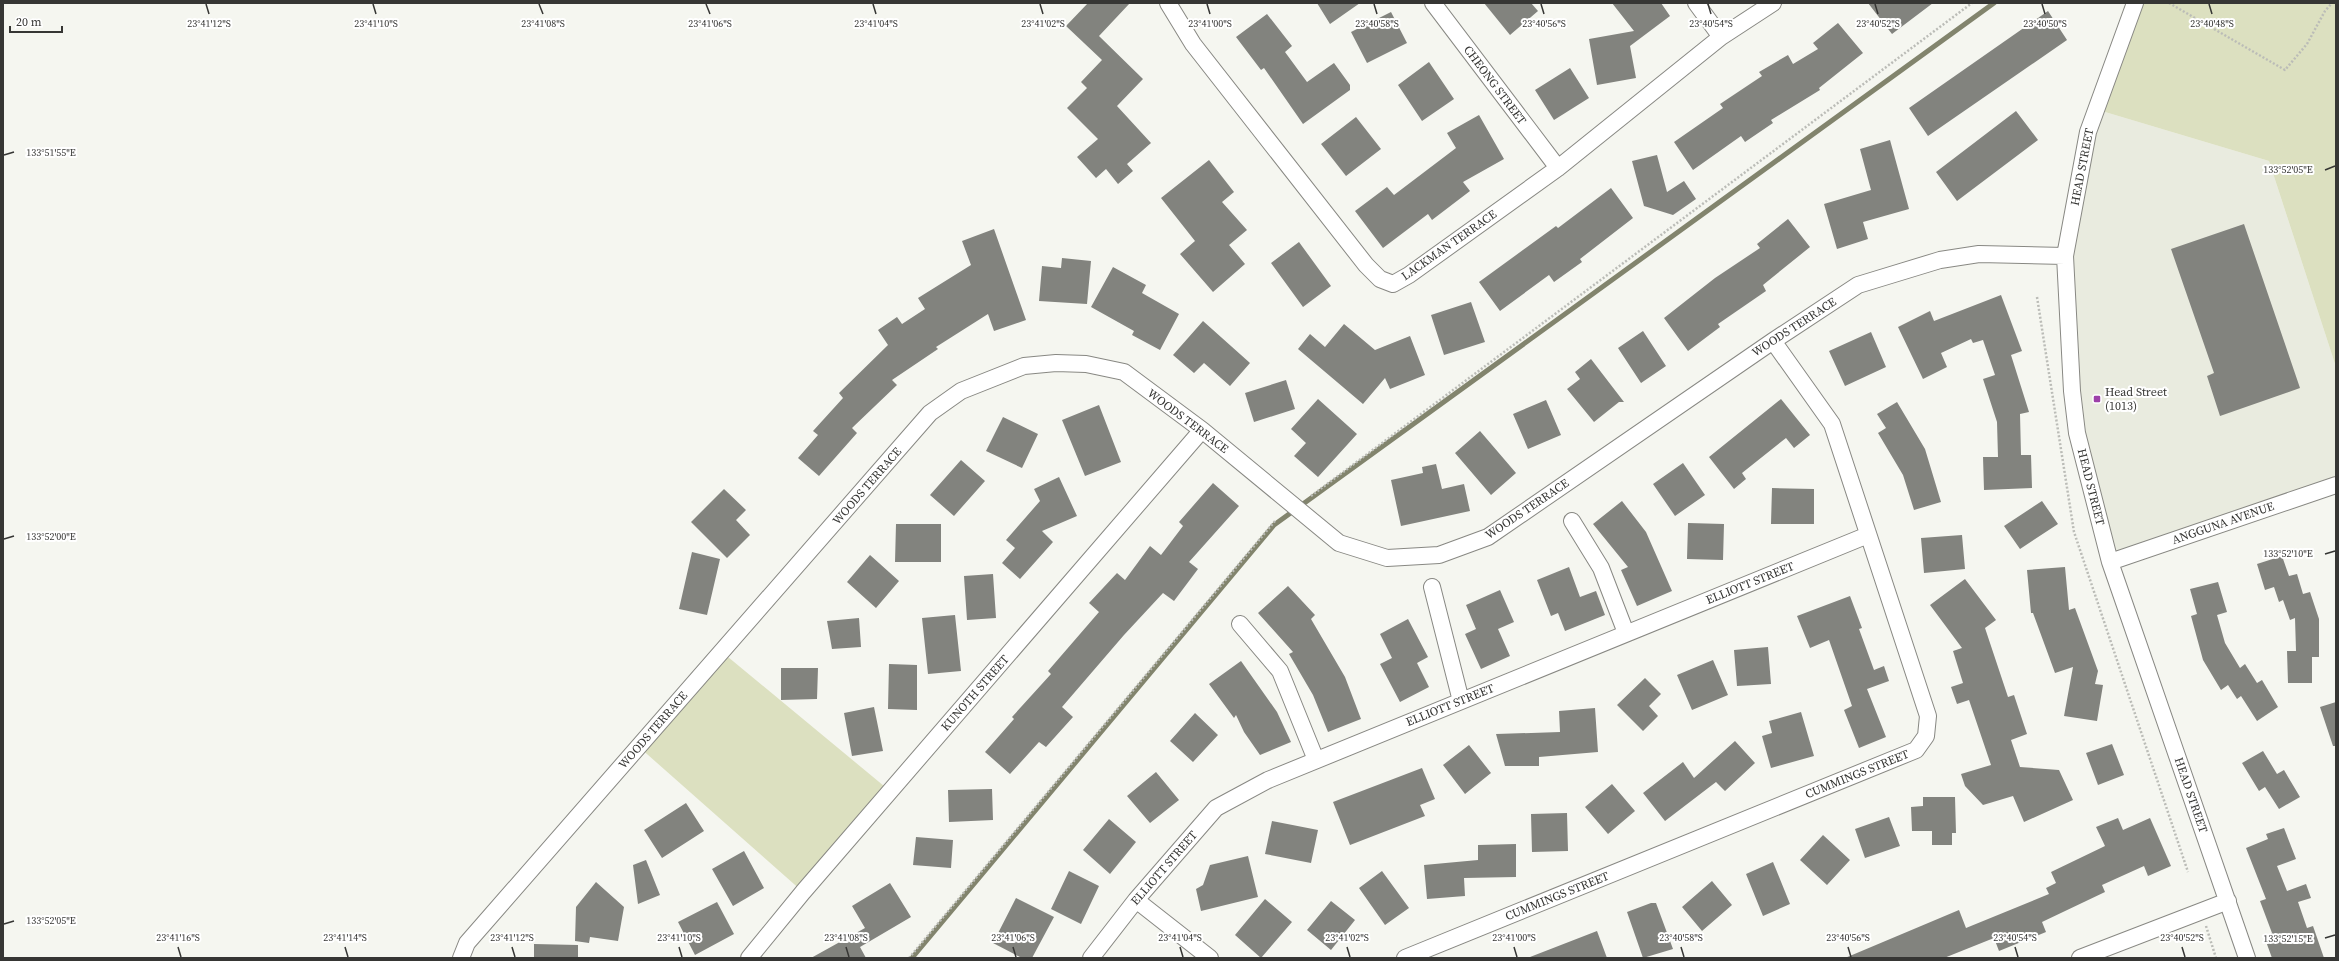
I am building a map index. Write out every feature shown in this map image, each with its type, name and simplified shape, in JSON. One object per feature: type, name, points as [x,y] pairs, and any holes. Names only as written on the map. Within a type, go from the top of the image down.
[{"type":"street","name":"LACKMAN TERRACE","points":[[1168,3],[1193,44],[1366,265],[1380,279],[1393,284],[1409,275],[1558,168],[1720,37],[1773,3]]},
{"type":"street","name":"CHEONG STREET","points":[[1433,3],[1558,168]]},
{"type":"street","points":[[1696,3],[1720,37]]},
{"type":"street","name":"HEAD STREET","points":[[2135,3],[2088,132],[2065,256],[2072,391],[2077,433],[2110,562],[2247,958]]},
{"type":"street","name":"WOODS TERRACE","points":[[461,958],[467,943],[925,419],[961,391],[1024,366],[1056,363],[1086,364],[1124,372],[1202,430],[1339,543],[1387,558],[1439,555],[1488,537],[1773,341],[1858,285],[1940,260],[1979,254],[2065,256]]},
{"type":"street","name":"CUMMINGS STREET","points":[[1405,958],[1916,750],[1926,736],[1928,716],[1832,424],[1773,341]]},
{"type":"street","name":"KUNOTH STREET","points":[[749,958],[824,868],[1202,430]]},
{"type":"street","name":"ANGGUNA AVENUE","points":[[2110,562],[2336,485]]},
{"type":"street","points":[[1572,521],[1601,568],[1626,633]]},
{"type":"street","name":"ELLIOTT STREET","points":[[1092,958],[1136,900],[1216,808],[1268,780],[1868,535]]},
{"type":"street","points":[[1432,587],[1461,701]]},
{"type":"street","points":[[1240,624],[1280,671],[1316,760]]},
{"type":"street","points":[[1136,900],[1210,958]]},
{"type":"street","points":[[2080,958],[2228,901]]},
{"type":"path","points":[[1311,496],[1972,3]]},
{"type":"path","points":[[2169,3],[2285,70],[2307,44],[2325,11],[2332,3]]},
{"type":"path","points":[[909,958],[1275,521]]},
{"type":"path","points":[[2206,926],[2216,958]]},
{"type":"shaded area","points":[[2095,109],[2269,161],[2336,367],[2336,485],[2110,562],[2077,433],[2065,256]]},
{"type":"green space","points":[[2135,3],[2336,3],[2336,367],[2269,161],[2095,109]]},
{"type":"green space","points":[[722,652],[890,791],[803,892],[639,747]]},
{"type":"building","points":[[1088,3],[1130,3],[1099,36],[1143,79],[1117,106],[1151,143],[1127,164],[1133,171],[1118,184],[1106,169],[1096,178],[1077,157],[1098,139],[1067,108],[1087,88],[1081,82],[1102,60],[1066,26]]},
{"type":"building","points":[[1317,3],[1360,3],[1330,24]]},
{"type":"building","points":[[1484,3],[1531,3],[1538,11],[1510,35]]},
{"type":"building","points":[[1612,3],[1661,3],[1670,16],[1630,46],[1636,78],[1597,85],[1589,39],[1634,31]]},
{"type":"building","points":[[1868,3],[1933,3],[1892,34]]},
{"type":"building","points":[[2048,11],[2067,40],[1928,136],[1909,108]]},
{"type":"building","points":[[1391,12],[1407,43],[1367,63],[1351,32]]},
{"type":"building","points":[[1267,14],[1292,46],[1285,52],[1307,82],[1334,63],[1350,85],[1350,90],[1303,124],[1264,68],[1261,70],[1236,37]]},
{"type":"building","points":[[1838,23],[1863,53],[1819,88],[1820,90],[1771,120],[1773,123],[1745,142],[1741,136],[1693,170],[1674,142],[1723,108],[1720,104],[1762,76],[1759,72],[1788,55],[1793,64],[1818,49],[1813,43]]},
{"type":"building","points":[[1429,62],[1454,99],[1422,121],[1398,85]]},
{"type":"building","points":[[1570,68],[1589,98],[1554,120],[1535,90]]},
{"type":"building","points":[[2016,111],[2038,140],[1957,201],[1936,172]]},
{"type":"building","points":[[1479,115],[1504,159],[1463,182],[1470,191],[1432,220],[1428,214],[1383,248],[1355,211],[1387,187],[1394,195],[1456,148],[1447,133]]},
{"type":"building","points":[[1356,117],[1381,149],[1346,176],[1321,144]]},
{"type":"building","points":[[1890,140],[1909,209],[1863,222],[1868,239],[1837,249],[1824,204],[1871,190],[1860,149]]},
{"type":"building","points":[[1657,155],[1667,192],[1684,181],[1696,199],[1673,215],[1644,206],[1632,161]]},
{"type":"building","points":[[1209,160],[1234,192],[1222,202],[1247,230],[1229,245],[1245,264],[1213,292],[1180,254],[1195,241],[1161,198]]},
{"type":"building","points":[[1611,188],[1633,218],[1580,259],[1582,262],[1554,282],[1549,275],[1500,311],[1479,282],[1556,226],[1558,228]]},
{"type":"building","points":[[1788,219],[1810,247],[1763,285],[1766,291],[1718,324],[1720,327],[1688,351],[1664,318],[1715,278],[1760,248],[1757,244]]},
{"type":"building","points":[[2244,224],[2300,388],[2220,416],[2207,376],[2214,373],[2171,249]]},
{"type":"building","points":[[994,229],[1026,320],[994,331],[988,314],[936,347],[938,349],[892,380],[897,385],[852,428],[857,433],[819,476],[798,458],[818,435],[813,431],[843,398],[839,393],[888,345],[878,330],[897,317],[902,324],[925,309],[918,298],[971,265],[962,241]]},
{"type":"building","points":[[1299,242],[1331,286],[1303,307],[1271,263]]},
{"type":"building","points":[[1062,258],[1091,261],[1087,304],[1039,301],[1042,266],[1061,268]]},
{"type":"building","points":[[1113,267],[1146,285],[1142,293],[1179,314],[1160,350],[1132,335],[1134,331],[1091,307]]},
{"type":"building","points":[[2001,295],[2022,351],[2011,355],[2029,412],[2020,414],[2021,455],[2031,455],[2032,488],[1984,490],[1983,457],[1998,457],[1997,422],[1983,379],[1995,375],[1983,340],[1973,343],[1971,339],[1941,353],[1947,367],[1923,379],[1898,327],[1930,311],[1934,321]]},
{"type":"building","points":[[1471,302],[1485,342],[1444,355],[1431,315]]},
{"type":"building","points":[[1203,321],[1250,363],[1230,386],[1204,363],[1194,373],[1173,355]]},
{"type":"building","points":[[1344,324],[1375,350],[1410,336],[1425,375],[1390,389],[1385,378],[1363,404],[1298,349],[1310,334],[1325,347]]},
{"type":"building","points":[[1643,331],[1666,366],[1641,383],[1618,348]]},
{"type":"building","points":[[1871,332],[1886,367],[1845,386],[1829,351]]},
{"type":"building","points":[[1591,359],[1624,402],[1619,402],[1594,422],[1567,389],[1580,379],[1575,372]]},
{"type":"building","points":[[1286,380],[1295,409],[1254,422],[1245,393]]},
{"type":"building","points":[[1318,399],[1357,434],[1318,477],[1294,456],[1306,443],[1291,429]]},
{"type":"building","points":[[1781,399],[1810,435],[1794,448],[1786,438],[1742,473],[1746,479],[1734,489],[1709,457]]},
{"type":"building","points":[[1546,400],[1561,435],[1528,449],[1513,414]]},
{"type":"building","points":[[1897,402],[1925,449],[1941,502],[1914,510],[1903,475],[1878,433],[1886,428],[1877,414]]},
{"type":"building","points":[[1099,405],[1121,462],[1085,476],[1062,420]]},
{"type":"building","points":[[1003,417],[1038,434],[1022,468],[986,451]]},
{"type":"building","points":[[1480,431],[1516,473],[1491,495],[1455,453]]},
{"type":"building","points":[[961,460],[985,481],[954,516],[930,495]]},
{"type":"building","points":[[1683,463],[1705,495],[1675,516],[1653,484]]},
{"type":"building","points":[[1436,464],[1442,489],[1464,484],[1470,511],[1401,526],[1391,480],[1423,473],[1422,467]]},
{"type":"building","points":[[1059,477],[1077,516],[1042,531],[1053,542],[1020,579],[1002,563],[1015,548],[1006,540],[1040,501],[1034,489]]},
{"type":"building","points":[[1213,483],[1239,506],[1189,562],[1198,569],[1174,601],[1163,593],[1124,635],[1062,707],[1073,717],[1046,747],[1039,742],[1010,774],[985,752],[1014,719],[1012,717],[1051,674],[1048,671],[1099,612],[1089,603],[1117,573],[1125,580],[1150,546],[1161,555],[1183,526],[1179,522]]},
{"type":"building","points":[[1772,488],[1814,489],[1814,524],[1771,524]]},
{"type":"building","points":[[724,489],[746,510],[736,520],[750,535],[727,558],[691,522]]},
{"type":"building","points":[[1622,501],[1646,532],[1672,591],[1637,606],[1621,570],[1628,567],[1593,524]]},
{"type":"building","points":[[2042,501],[2058,524],[2020,549],[2004,526]]},
{"type":"building","points":[[1688,523],[1724,524],[1723,560],[1687,559]]},
{"type":"building","points":[[896,524],[941,524],[941,562],[895,562]]},
{"type":"building","points":[[1962,535],[1965,569],[1924,573],[1921,538]]},
{"type":"building","points":[[692,552],[720,559],[707,615],[679,609]]},
{"type":"building","points":[[870,555],[899,581],[876,608],[847,582]]},
{"type":"building","points":[[2282,556],[2289,576],[2297,574],[2303,594],[2310,592],[2319,619],[2319,657],[2312,657],[2312,683],[2288,683],[2287,651],[2296,651],[2295,618],[2290,620],[2283,600],[2279,602],[2274,587],[2265,590],[2257,564]]},
{"type":"building","points":[[1569,567],[1580,597],[1596,591],[1605,615],[1565,631],[1558,613],[1551,616],[1537,580]]},
{"type":"building","points":[[2065,567],[2069,610],[2075,608],[2098,671],[2095,684],[2103,685],[2097,721],[2064,716],[2073,667],[2055,673],[2033,613],[2031,613],[2027,570]]},
{"type":"building","points":[[993,574],[996,618],[967,620],[964,576]]},
{"type":"building","points":[[1965,579],[1996,620],[1985,628],[2008,697],[2014,695],[2027,734],[2011,740],[2020,767],[2059,770],[2073,800],[2024,822],[2013,796],[1983,805],[1965,786],[1961,774],[1991,765],[1969,700],[1957,704],[1951,687],[1963,683],[1953,651],[1962,648],[1930,605]]},
{"type":"building","points":[[2218,582],[2227,612],[2217,615],[2225,643],[2240,668],[2245,664],[2257,683],[2262,680],[2278,707],[2257,721],[2241,696],[2237,699],[2228,685],[2221,690],[2203,660],[2191,616],[2197,614],[2190,589]]},
{"type":"building","points":[[1288,586],[1315,615],[1311,619],[1345,677],[1361,719],[1328,732],[1313,695],[1289,654],[1293,652],[1258,613]]},
{"type":"building","points":[[1500,590],[1514,622],[1498,629],[1510,656],[1481,669],[1465,634],[1476,629],[1466,605]]},
{"type":"building","points":[[1850,596],[1862,628],[1859,629],[1874,670],[1884,666],[1889,681],[1867,689],[1886,737],[1859,748],[1844,710],[1852,706],[1829,640],[1810,648],[1797,616]]},
{"type":"building","points":[[955,615],[961,671],[928,674],[922,618]]},
{"type":"building","points":[[859,618],[861,647],[832,649],[827,621]]},
{"type":"building","points":[[1408,619],[1428,657],[1417,663],[1429,687],[1400,702],[1380,664],[1392,658],[1380,634]]},
{"type":"building","points":[[1768,647],[1771,684],[1737,686],[1734,650]]},
{"type":"building","points":[[1713,660],[1728,695],[1692,710],[1677,675]]},
{"type":"building","points":[[1241,661],[1277,712],[1291,742],[1260,755],[1244,732],[1236,715],[1234,718],[1209,684]]},
{"type":"building","points":[[889,664],[917,665],[917,710],[888,709]]},
{"type":"building","points":[[781,668],[818,668],[817,699],[781,700]]},
{"type":"building","points":[[1645,678],[1661,694],[1649,706],[1658,716],[1643,731],[1617,705]]},
{"type":"building","points":[[2336,702],[2336,746],[2333,746],[2320,707]]},
{"type":"building","points":[[874,707],[883,751],[852,756],[844,713]]},
{"type":"building","points":[[1595,708],[1598,752],[1539,757],[1539,766],[1505,766],[1496,734],[1560,732],[1559,711]]},
{"type":"building","points":[[1801,712],[1814,756],[1771,768],[1762,736],[1772,733],[1769,721]]},
{"type":"building","points":[[1195,713],[1218,735],[1193,762],[1170,741]]},
{"type":"building","points":[[1735,741],[1755,763],[1725,791],[1716,782],[1665,821],[1643,793],[1683,762],[1694,778]]},
{"type":"building","points":[[2112,744],[2124,775],[2098,785],[2086,753]]},
{"type":"building","points":[[1469,745],[1491,773],[1465,794],[1443,765]]},
{"type":"building","points":[[2263,751],[2277,774],[2284,770],[2300,797],[2279,809],[2265,787],[2259,791],[2242,763]]},
{"type":"building","points":[[1422,768],[1435,799],[1420,805],[1425,816],[1350,845],[1333,802]]},
{"type":"building","points":[[1156,772],[1179,800],[1150,823],[1127,796]]},
{"type":"building","points":[[1612,784],[1635,811],[1608,834],[1585,807]]},
{"type":"building","points":[[992,789],[993,820],[949,822],[948,790]]},
{"type":"building","points":[[1923,797],[1955,797],[1956,833],[1952,833],[1952,845],[1932,845],[1932,831],[1912,831],[1911,807],[1923,806]]},
{"type":"building","points":[[686,803],[704,831],[662,858],[644,830]]},
{"type":"building","points":[[1567,813],[1568,851],[1532,852],[1531,814]]},
{"type":"building","points":[[1889,817],[1900,846],[1865,858],[1855,829]]},
{"type":"building","points":[[2118,818],[2123,830],[2150,818],[2171,866],[2148,876],[2144,866],[2102,885],[2105,892],[2042,922],[2046,932],[1999,951],[1994,938],[1944,958],[1845,958],[1959,910],[1966,928],[2049,894],[2046,888],[2056,883],[2051,872],[2105,846],[2096,827]]},
{"type":"building","points":[[1109,819],[1136,842],[1110,874],[1083,850]]},
{"type":"building","points":[[1272,821],[1318,830],[1311,863],[1265,854]]},
{"type":"building","points":[[2284,828],[2296,859],[2277,866],[2287,891],[2306,884],[2311,898],[2298,902],[2307,928],[2313,926],[2324,958],[2272,958],[2264,936],[2272,933],[2260,901],[2266,899],[2246,848],[2268,839],[2266,834]]},
{"type":"building","points":[[1823,835],[1850,860],[1827,885],[1800,860]]},
{"type":"building","points":[[916,837],[953,840],[951,868],[913,865]]},
{"type":"building","points":[[1516,844],[1516,877],[1464,878],[1465,896],[1427,899],[1424,865],[1478,860],[1478,845]]},
{"type":"building","points":[[744,851],[764,888],[733,906],[712,869]]},
{"type":"building","points":[[1248,856],[1258,897],[1201,911],[1196,889],[1203,885],[1210,865]]},
{"type":"building","points":[[646,860],[660,895],[638,904],[633,865]]},
{"type":"building","points":[[1773,862],[1790,904],[1763,916],[1746,874]]},
{"type":"building","points":[[1069,871],[1099,886],[1081,924],[1051,909]]},
{"type":"building","points":[[1382,871],[1409,908],[1385,925],[1359,888]]},
{"type":"building","points":[[1712,881],[1732,905],[1702,931],[1682,907]]},
{"type":"building","points":[[596,882],[624,907],[618,941],[590,937],[589,943],[575,941],[576,907]]},
{"type":"building","points":[[890,883],[911,917],[860,947],[866,958],[811,958],[865,928],[852,906]]},
{"type":"building","points":[[1016,898],[1054,917],[1032,958],[1022,958],[993,943]]},
{"type":"building","points":[[1265,899],[1292,922],[1261,958],[1235,935]]},
{"type":"building","points":[[1331,901],[1355,920],[1331,950],[1307,930]]},
{"type":"building","points":[[717,902],[734,934],[695,955],[678,922]]},
{"type":"building","points":[[1651,903],[1656,903],[1673,949],[1643,958],[1627,912]]},
{"type":"building","points":[[1597,931],[1607,958],[1530,958],[1530,957]]},
{"type":"building","points":[[534,944],[578,945],[578,958],[534,958]]},
{"type":"waterway","points":[[912,958],[1274,525],[1994,3]]},
{"type":"place","name":"Head Street (1013)","points":[[2097,399]]}]
